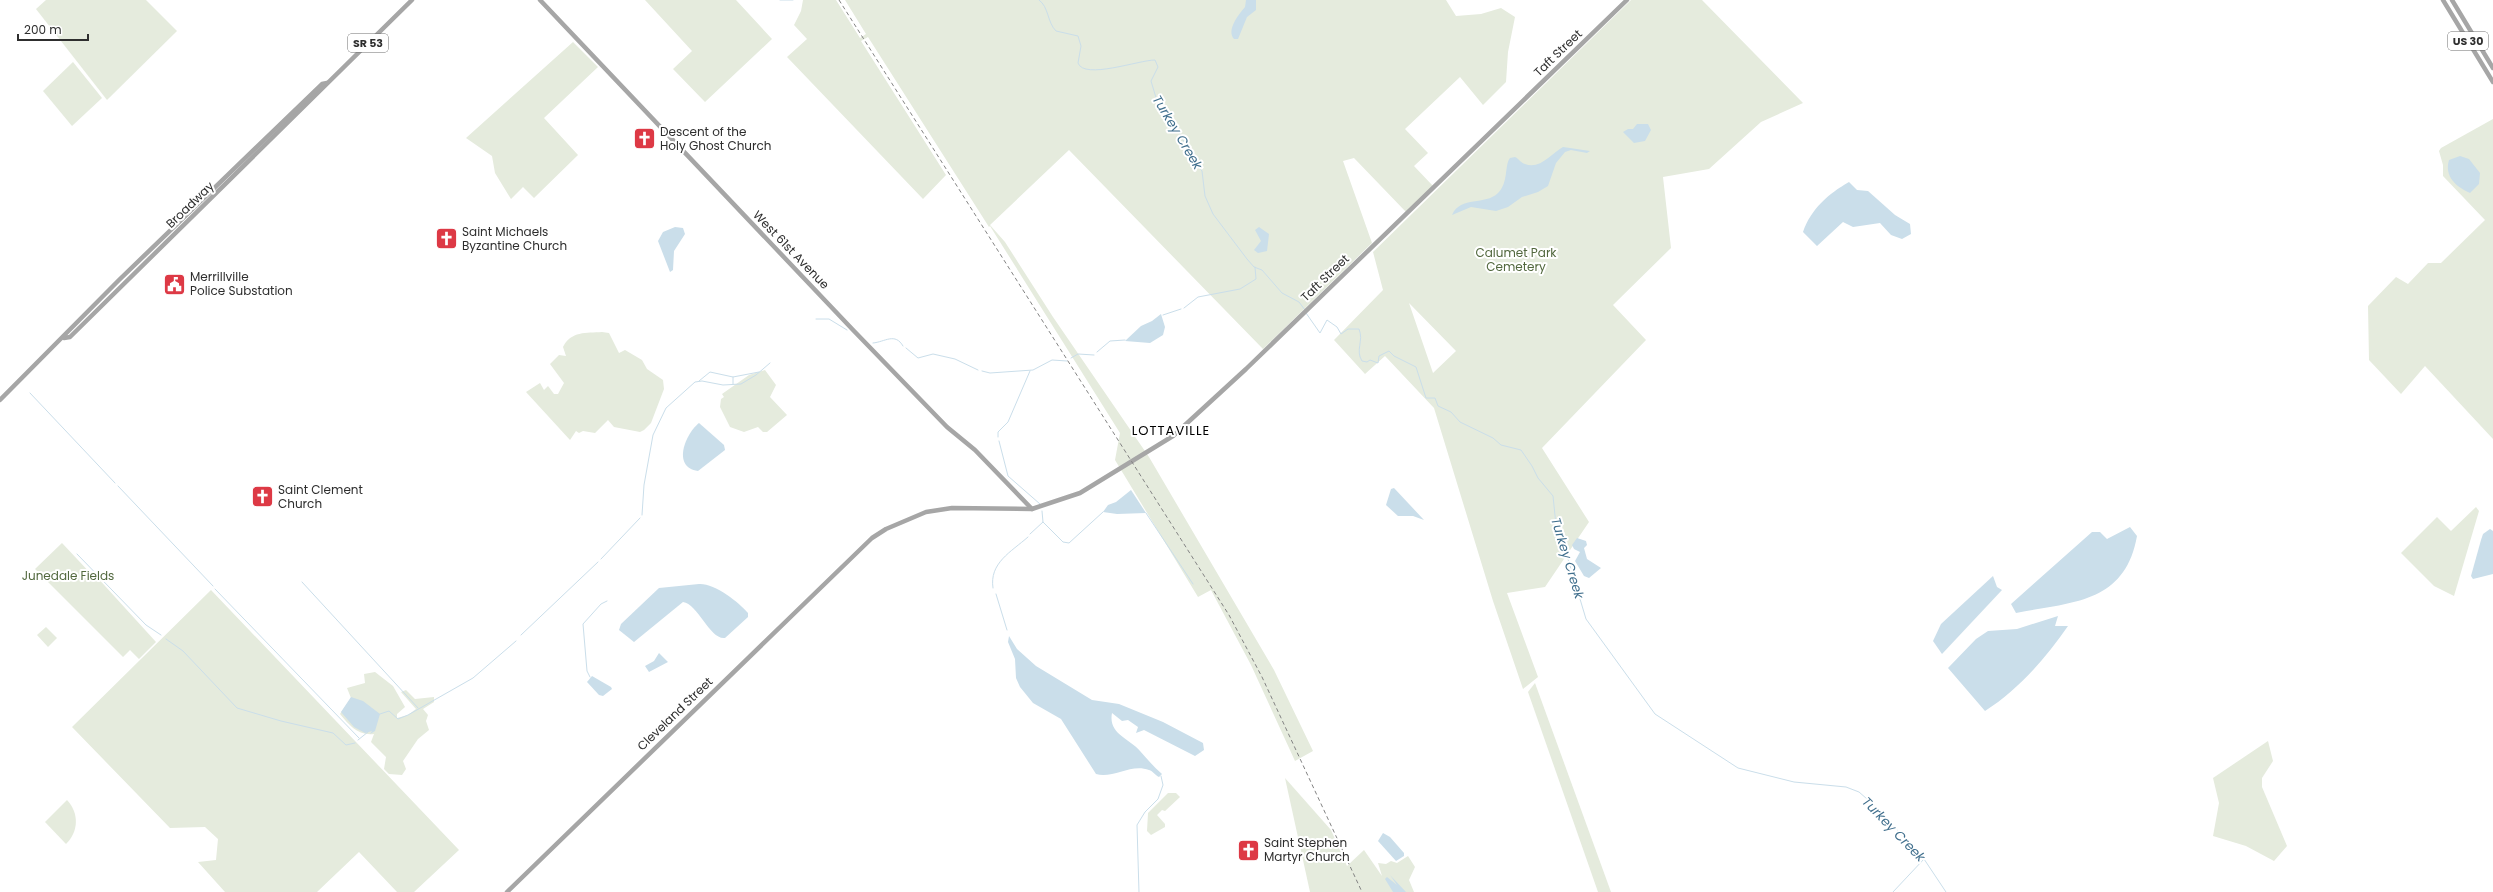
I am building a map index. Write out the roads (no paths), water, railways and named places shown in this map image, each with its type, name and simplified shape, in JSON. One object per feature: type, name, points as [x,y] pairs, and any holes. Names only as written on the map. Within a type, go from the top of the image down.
[{"type":"main road","name":"Broadway","points":[[0,400],[64,338],[65,333],[119,280],[322,84],[327,83],[412,0]]},
{"type":"main road","name":"West 61st Avenue","points":[[540,0],[859,336],[947,427],[976,450],[1032,509]]},
{"type":"main road","name":"Taft Street","points":[[857,551],[886,529],[926,512],[952,508],[1032,509],[1068,499],[1086,490],[1173,436],[1212,402],[1300,315],[1627,0]]},
{"type":"main road","name":"US 30","points":[[2443,0],[2493,82]]},
{"type":"main road","name":"US 30","points":[[2452,0],[2493,68]]},
{"type":"main road","points":[[1018,510],[1022,504],[1021,497]]},
{"type":"main road","name":"Cleveland Street","points":[[507,892],[857,551]]},
{"type":"water","points":[[1246,0],[1256,0],[1256,10],[1247,17],[1238,39],[1234,39],[1232,35],[1232,27],[1245,7]]},
{"type":"water","points":[[1637,124],[1648,124],[1651,130],[1645,141],[1634,143],[1623,132],[1628,129],[1633,129]]},
{"type":"water","points":[[1563,147],[1590,151],[1587,153],[1571,150],[1565,152],[1556,163],[1548,186],[1538,192],[1522,197],[1508,207],[1496,211],[1471,207],[1452,215],[1461,205],[1487,199],[1498,193],[1504,184],[1507,165],[1510,158],[1515,157],[1524,163],[1536,165],[1546,160]]},
{"type":"water","points":[[2460,156],[2469,159],[2480,173],[2479,184],[2470,193],[2460,188],[2452,180],[2448,171],[2449,160]]},
{"type":"water","points":[[1849,182],[1857,190],[1868,191],[1895,215],[1910,224],[1911,234],[1902,239],[1891,235],[1880,223],[1853,227],[1843,222],[1817,246],[1803,232],[1806,224],[1816,209],[1827,197]]},
{"type":"water","points":[[675,227],[683,228],[685,234],[674,251],[673,270],[670,272],[658,241],[663,232]]},
{"type":"water","points":[[1259,227],[1269,234],[1267,251],[1258,253],[1254,250],[1261,241],[1255,230]]},
{"type":"water","points":[[1161,314],[1165,327],[1163,335],[1150,343],[1125,341],[1141,326],[1152,321]]},
{"type":"water","points":[[699,423],[724,445],[725,450],[698,471],[690,468],[685,463],[683,457],[686,442],[694,428]]},
{"type":"water","points":[[1394,488],[1424,520],[1413,516],[1398,516],[1386,505],[1391,489]]},
{"type":"water","points":[[1131,490],[1146,513],[1117,514],[1103,512],[1108,505],[1116,502]]},
{"type":"water","points":[[2130,527],[2137,536],[2131,558],[2121,575],[2108,587],[2093,596],[2075,602],[2016,613],[2011,604],[2092,532],[2100,532],[2107,539]]},
{"type":"water","points":[[2490,529],[2493,531],[2493,574],[2473,579],[2471,576],[2483,534]]},
{"type":"water","points":[[1577,538],[1586,541],[1587,545],[1584,548],[1587,559],[1601,568],[1589,578],[1584,576],[1575,561],[1580,552],[1574,549],[1572,545]]},
{"type":"water","points":[[1993,576],[1997,587],[2002,590],[1942,654],[1933,641],[1941,624]]},
{"type":"water","points":[[699,584],[712,587],[726,594],[748,613],[748,617],[725,638],[714,634],[694,609],[683,602],[634,642],[619,630],[621,624],[659,588]]},
{"type":"water","points":[[2058,616],[2055,626],[2068,626],[2050,650],[2031,673],[1997,703],[1985,711],[1948,668],[1976,639],[1988,631],[2017,629]]},
{"type":"water","points":[[1009,636],[1017,649],[1036,666],[1092,700],[1119,704],[1163,722],[1203,743],[1204,750],[1195,756],[1144,730],[1136,733],[1138,727],[1128,720],[1122,721],[1112,713],[1113,726],[1116,731],[1135,746],[1162,774],[1159,777],[1150,771],[1142,768],[1136,768],[1109,774],[1096,774],[1061,719],[1033,703],[1020,687],[1016,678],[1015,659],[1008,642]]},
{"type":"water","points":[[659,653],[668,662],[649,672],[645,666],[654,661]]},
{"type":"water","points":[[592,676],[612,689],[603,696],[599,695],[587,682]]},
{"type":"water","points":[[351,697],[363,701],[380,714],[375,731],[370,734],[372,731],[365,733],[354,727],[341,712]]},
{"type":"water","points":[[1383,833],[1390,837],[1404,853],[1404,856],[1396,861],[1378,841]]},
{"type":"water","points":[[1390,875],[1406,892],[1393,892],[1385,879],[1387,877],[1397,885]]},
{"type":"waterway","name":"Turkey Creek","points":[[780,0],[793,0]]},
{"type":"waterway","name":"Turkey Creek","points":[[1039,0],[1045,7],[1051,23],[1056,31],[1078,36],[1081,46],[1078,63],[1082,68],[1101,70],[1155,60],[1158,67],[1151,81],[1157,101],[1170,114],[1193,160],[1202,171],[1205,196],[1213,214],[1254,267],[1262,270],[1282,293],[1299,302],[1305,310]]},
{"type":"waterway","points":[[1184,308],[1198,297],[1240,289],[1256,279],[1255,267]]},
{"type":"waterway","points":[[1163,315],[1181,309]]},
{"type":"waterway","name":"Turkey Creek","points":[[1306,313],[1320,333],[1327,320],[1337,327],[1341,334],[1348,329],[1359,329],[1361,338],[1359,353],[1362,361],[1367,362],[1370,360],[1378,363],[1379,356],[1389,351],[1394,356],[1416,367],[1426,398],[1435,398],[1438,406],[1451,412],[1460,422],[1493,438],[1501,445],[1521,450],[1538,478],[1553,496],[1556,525],[1562,539],[1586,619],[1655,714],[1738,768],[1794,782],[1846,787],[1859,792],[1874,805],[1924,859],[1946,892]]},
{"type":"waterway","points":[[816,319],[829,319],[847,330]]},
{"type":"waterway","points":[[873,343],[897,339],[903,346]]},
{"type":"waterway","points":[[1097,352],[1110,341],[1125,340]]},
{"type":"waterway","points":[[906,348],[918,358],[933,354],[955,359],[978,370]]},
{"type":"waterway","points":[[1071,358],[1078,354],[1094,355]]},
{"type":"waterway","points":[[982,371],[990,373],[1033,370],[1052,360],[1067,361]]},
{"type":"waterway","points":[[642,515],[644,485],[653,435],[666,408],[695,382],[702,381],[723,385],[741,384],[756,375],[770,363]]},
{"type":"waterway","points":[[998,437],[998,432],[1008,422],[1030,371]]},
{"type":"waterway","points":[[699,381],[710,372],[733,377],[759,372]]},
{"type":"waterway","points":[[733,377],[733,384]]},
{"type":"waterway","points":[[30,393],[115,483]]},
{"type":"waterway","points":[[999,441],[1008,476],[1040,504]]},
{"type":"waterway","points":[[118,486],[213,586]]},
{"type":"waterway","points":[[1030,534],[1043,522],[1042,511]]},
{"type":"waterway","points":[[1043,522],[1063,542],[1069,543],[1103,512]]},
{"type":"waterway","points":[[1146,513],[1193,584]]},
{"type":"waterway","points":[[601,559],[640,518]]},
{"type":"waterway","points":[[993,588],[994,572],[998,565],[1008,553],[1028,537]]},
{"type":"waterway","points":[[77,554],[146,625],[161,635]]},
{"type":"waterway","points":[[521,635],[598,562]]},
{"type":"waterway","points":[[302,582],[418,708]]},
{"type":"waterway","points":[[215,589],[359,738]]},
{"type":"waterway","points":[[996,594],[1007,630]]},
{"type":"waterway","points":[[590,677],[587,671],[583,624],[601,604],[607,601]]},
{"type":"waterway","points":[[166,639],[183,651],[237,708],[281,721],[333,733],[346,745],[355,743]]},
{"type":"waterway","points":[[380,714],[389,711],[398,719],[408,715],[473,678],[516,641]]},
{"type":"waterway","points":[[358,740],[368,732]]},
{"type":"waterway","points":[[1139,892],[1137,825],[1145,812],[1158,799],[1163,785],[1161,776]]},
{"type":"waterway","points":[[1893,892],[1924,859]]},
{"type":"railway","points":[[839,0],[1229,615],[1262,677],[1362,892]]},
{"type":"place","name":"Descent of the Holy Ghost Church","points":[[645,139]]},
{"type":"place","name":"Saint Michaels Byzantine Church","points":[[446,239]]},
{"type":"place","name":"Merrillville Police Substation","points":[[175,284]]},
{"type":"place","name":"Saint Clement Church","points":[[263,497]]},
{"type":"place","name":"Saint Stephen Martyr Church","points":[[1248,850]]},
{"type":"district","name":"LOTTAVILLE","points":[[1171,430]]},
{"type":"park label","name":"Calumet Park Cemetery","points":[[1516,260]]},
{"type":"park label","name":"Junedale Fields","points":[[68,576]]}]
